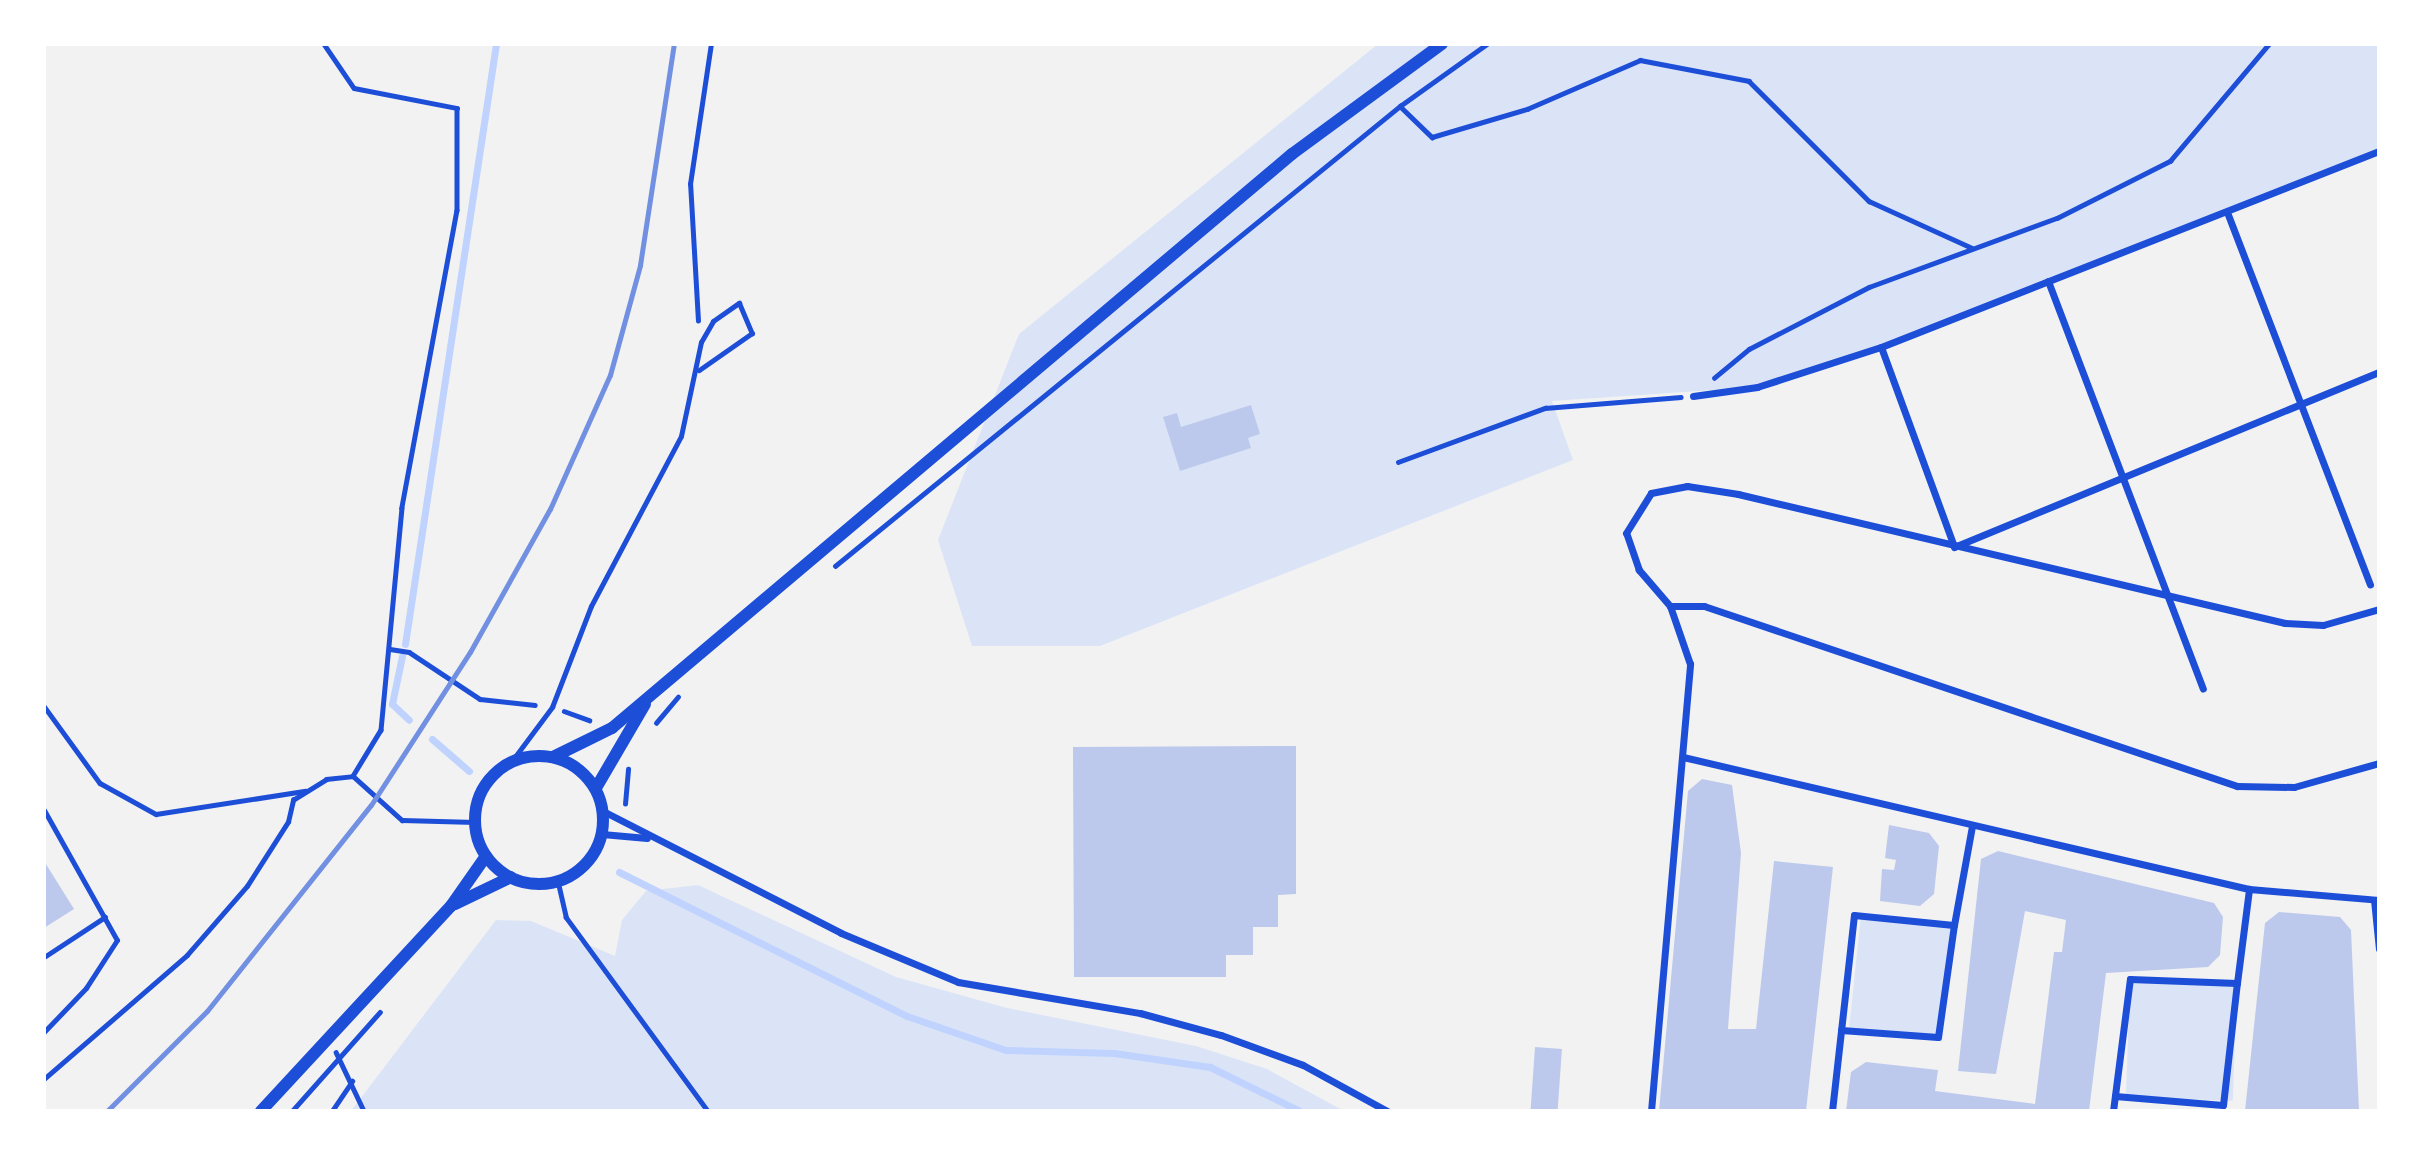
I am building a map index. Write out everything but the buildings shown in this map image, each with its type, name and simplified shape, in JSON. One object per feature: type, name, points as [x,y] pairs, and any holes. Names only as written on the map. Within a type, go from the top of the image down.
[{"type":"street","points":[[511,877],[486,856],[475,822],[486,783],[511,762],[553,757],[612,728],[1292,154],[1442,44]]},
{"type":"street","points":[[1693,396],[1758,387],[1881,348],[2379,151]]},
{"type":"street","points":[[2227,212],[2370,585]]},
{"type":"street","points":[[2049,281],[2203,688]]},
{"type":"street","points":[[1881,348],[1954,547]]},
{"type":"street","points":[[1954,547],[2379,372]]},
{"type":"street","points":[[1651,1111],[1690,664],[1670,606],[1639,570],[1626,533],[1651,493],[1687,486],[1738,494],[2172,601],[2323,625],[2379,609]]},
{"type":"street","points":[[1670,606],[1704,606],[2237,786],[2294,787],[2379,763]]},
{"type":"street","points":[[596,788],[650,696]]},
{"type":"street","points":[[451,906],[511,877],[558,881],[589,860],[602,834],[603,811],[596,788],[575,766],[553,757]]},
{"type":"street","points":[[1683,757],[2249,889],[2377,900],[2379,949]]},
{"type":"street","points":[[603,811],[651,838],[713,863],[841,933],[958,982],[1140,1013],[1221,1035],[1303,1065],[1387,1111]]},
{"type":"street","points":[[1841,1030],[1938,1037],[1972,826]]},
{"type":"street","points":[[602,834],[651,838]]},
{"type":"street","points":[[261,1111],[451,906],[486,856]]},
{"type":"street","points":[[2115,1096],[2223,1105],[2249,889]]},
{"type":"street","points":[[1832,1111],[1854,915],[1954,925]]},
{"type":"street","points":[[2113,1111],[2130,979],[2237,983]]},
{"type":"lane","points":[[511,762],[552,707],[591,606],[681,436],[699,370],[701,342],[713,321],[739,303],[752,333],[699,370]]},
{"type":"lane","points":[[44,810],[117,940],[86,988],[44,1032]]},
{"type":"lane","points":[[44,957],[105,917]]},
{"type":"path","points":[[324,44],[354,88],[457,108],[457,210],[401,508],[381,730],[353,776]]},
{"type":"path","points":[[701,342],[691,276],[690,184],[711,44]]},
{"type":"path","points":[[831,569],[1400,106],[1487,44]]},
{"type":"path","points":[[1398,462],[1545,408],[1693,396],[1749,349],[1869,287],[2057,218],[2170,161],[2269,44]]},
{"type":"path","points":[[1400,106],[1432,136],[1527,109],[1640,60],[1749,81],[1869,201],[1972,248]]},
{"type":"path","points":[[390,649],[409,652],[480,699],[552,707],[596,723]]},
{"type":"path","points":[[653,728],[688,689]]},
{"type":"path","points":[[44,706],[100,783],[156,814],[309,790]]},
{"type":"path","points":[[632,809],[623,802],[634,757]]},
{"type":"path","points":[[44,1079],[187,956],[247,886],[288,822],[293,800],[326,779],[353,776],[402,820],[475,822]]},
{"type":"path","points":[[558,881],[566,917],[708,1111]]},
{"type":"path","points":[[292,1111],[342,1061],[353,1080],[364,1111]]},
{"type":"path","points":[[332,1111],[353,1080]]},
{"type":"shaded area","points":[[1378,44],[2379,44],[2379,151],[1881,347],[1758,387],[1552,401],[1573,460],[1100,646],[972,646],[938,540],[1019,334]]},
{"type":"shaded area","points":[[698,885],[896,977],[1007,1008],[1196,1046],[1267,1069],[1344,1111],[351,1111],[496,920],[531,921],[615,956],[622,920],[646,891]]},
{"type":"shaded area","points":[[1861,915],[1954,925],[1942,1041],[1849,1031]]},
{"type":"shaded area","points":[[2130,979],[2237,983],[2233,1101],[2126,1097]]},
{"type":"waterway","points":[[405,644],[496,44]]},
{"type":"waterway","points":[[402,656],[392,704],[409,720]]},
{"type":"waterway","points":[[432,739],[469,771]]},
{"type":"waterway","points":[[619,872],[907,1016],[1006,1050],[1114,1053],[1210,1067],[1300,1111]]},
{"type":"railway","points":[[107,1111],[207,1011],[371,805],[470,652],[550,509],[610,375],[640,265],[674,44]]}]
